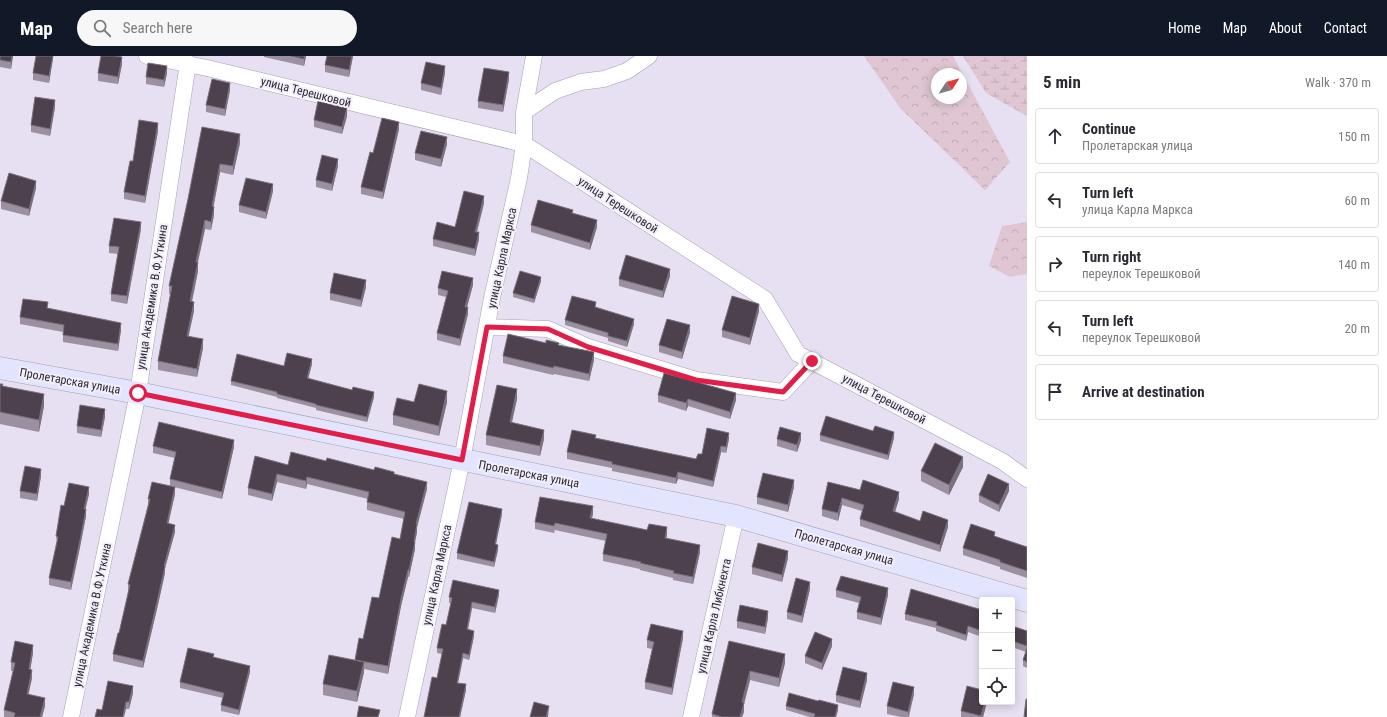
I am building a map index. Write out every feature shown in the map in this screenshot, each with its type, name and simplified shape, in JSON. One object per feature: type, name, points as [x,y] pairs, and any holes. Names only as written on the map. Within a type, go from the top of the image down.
[{"type":"main road","name":"Пролетарская улица","points":[[0,368],[138,393],[736,516],[1027,602]]},
{"type":"street","name":"улица Терешковой","points":[[147,56],[188,63],[207,62],[524,144],[765,299],[798,354],[1002,461],[1027,479]]},
{"type":"street","name":"улица Карла Маркса","points":[[406,717],[462,460],[492,298],[519,178],[524,144],[524,112],[534,56]]},
{"type":"street","points":[[524,112],[555,91],[581,82],[604,79],[627,71],[649,56]]},
{"type":"street","name":"улица Академика В.Ф.Уткина","points":[[71,717],[138,393],[188,63]]},
{"type":"street","points":[[487,327],[548,329],[588,347],[696,380],[783,392],[812,361]]},
{"type":"street","name":"улица Карла Либкнехта","points":[[691,717],[736,516]]},
{"type":"green space","points":[[864,56],[953,56],[959,68],[931,68],[931,104],[967,104],[967,82],[1010,162],[985,190],[900,108]]},
{"type":"green space","points":[[963,56],[1027,56],[1027,116],[986,93]]},
{"type":"green space","points":[[1027,222],[1027,274],[1010,277],[989,266],[1002,226]]},
{"type":"building","points":[[0,56],[12,56],[11,62],[0,60]]},
{"type":"building","points":[[36,56],[53,56],[49,76],[33,73]]},
{"type":"building","points":[[101,56],[122,57],[118,77],[98,73]]},
{"type":"building","points":[[291,56],[304,56],[304,59]]},
{"type":"building","points":[[327,56],[352,56],[349,70],[325,65]]},
{"type":"building","points":[[426,62],[445,66],[441,88],[421,83]]},
{"type":"building","points":[[148,63],[167,66],[164,80],[146,77]]},
{"type":"building","points":[[484,68],[509,72],[503,105],[478,101]]},
{"type":"building","points":[[212,79],[230,83],[225,109],[206,105]]},
{"type":"building","points":[[35,97],[55,100],[50,129],[31,125]]},
{"type":"building","points":[[318,101],[347,108],[342,127],[314,120]]},
{"type":"building","points":[[382,118],[399,122],[383,192],[361,187],[370,152],[373,153]]},
{"type":"building","points":[[139,120],[158,123],[145,196],[124,192],[130,161],[133,161]]},
{"type":"building","points":[[202,127],[240,134],[233,166],[220,164],[212,206],[214,207],[211,222],[205,220],[196,262],[198,262],[190,301],[194,302],[187,336],[203,339],[197,369],[158,361],[172,286],[169,286]]},
{"type":"building","points":[[421,131],[447,137],[441,159],[415,153]]},
{"type":"building","points":[[322,155],[338,159],[332,184],[316,180]]},
{"type":"building","points":[[9,173],[36,181],[29,209],[1,201]]},
{"type":"building","points":[[246,178],[273,184],[266,212],[239,205]]},
{"type":"building","points":[[464,191],[484,196],[475,232],[479,232],[475,249],[433,239],[437,222],[455,227]]},
{"type":"building","points":[[538,200],[573,210],[572,213],[597,220],[590,243],[531,225]]},
{"type":"building","points":[[114,218],[141,222],[127,296],[111,294],[119,247],[109,246]]},
{"type":"building","points":[[626,255],[670,269],[663,291],[619,279]]},
{"type":"building","points":[[442,271],[473,278],[465,307],[468,307],[460,339],[437,333],[448,291],[438,288]]},
{"type":"building","points":[[520,271],[541,277],[534,299],[513,293]]},
{"type":"building","points":[[334,273],[366,280],[361,300],[330,293]]},
{"type":"building","points":[[572,296],[596,302],[595,307],[634,319],[627,341],[608,336],[608,333],[565,320]]},
{"type":"building","points":[[732,296],[759,304],[750,338],[722,330]]},
{"type":"building","points":[[23,299],[48,302],[47,308],[121,323],[118,344],[63,335],[64,325],[20,317]]},
{"type":"building","points":[[667,319],[690,325],[682,352],[659,345]]},
{"type":"building","points":[[508,334],[546,343],[546,340],[559,343],[558,345],[594,352],[589,374],[554,366],[553,368],[503,356]]},
{"type":"building","points":[[287,353],[312,359],[307,378],[352,390],[353,387],[374,392],[367,417],[316,405],[277,394],[277,392],[231,381],[237,354],[284,366]]},
{"type":"building","points":[[664,373],[736,393],[730,412],[688,399],[686,403],[658,395]]},
{"type":"building","points":[[0,384],[3,384],[2,386],[44,394],[39,420],[0,412]]},
{"type":"building","points":[[419,384],[447,391],[439,426],[393,415],[397,398],[414,402]]},
{"type":"building","points":[[497,385],[517,389],[510,422],[544,430],[540,446],[486,435]]},
{"type":"building","points":[[80,405],[105,409],[101,430],[77,426]]},
{"type":"building","points":[[826,416],[873,431],[875,426],[894,432],[888,455],[820,435]]},
{"type":"building","points":[[159,422],[234,440],[222,492],[170,479],[176,452],[153,446]]},
{"type":"building","points":[[780,427],[801,433],[797,445],[777,439]]},
{"type":"building","points":[[707,428],[729,433],[726,447],[721,446],[713,481],[678,472],[676,478],[612,464],[612,462],[567,452],[572,430],[596,435],[595,438],[696,459],[698,454],[702,454]]},
{"type":"building","points":[[935,443],[963,457],[949,485],[921,471]]},
{"type":"building","points":[[291,452],[326,461],[327,458],[374,470],[375,467],[394,472],[394,474],[427,482],[416,524],[415,542],[401,599],[388,666],[355,660],[359,638],[363,639],[372,597],[379,598],[392,537],[400,539],[405,512],[367,502],[369,492],[307,477],[306,481],[277,474],[272,494],[248,488],[255,456],[288,465]]},
{"type":"building","points":[[25,466],[41,469],[37,494],[20,491]]},
{"type":"building","points":[[763,473],[794,480],[788,505],[757,497]]},
{"type":"building","points":[[988,474],[1009,484],[999,505],[979,495]]},
{"type":"building","points":[[863,480],[899,492],[893,511],[920,521],[923,511],[948,520],[940,545],[860,519],[864,505],[842,498],[838,513],[822,509],[828,482],[860,490]]},
{"type":"building","points":[[152,482],[175,487],[167,523],[175,525],[164,566],[143,661],[113,654],[130,585],[128,584],[150,499],[148,499]]},
{"type":"building","points":[[69,483],[89,487],[71,582],[49,578],[58,537],[56,536],[61,505],[64,506]]},
{"type":"building","points":[[540,497],[593,506],[590,518],[647,530],[649,524],[667,527],[665,538],[700,545],[693,577],[673,573],[674,571],[640,563],[641,562],[603,554],[607,534],[555,523],[554,526],[535,522]]},
{"type":"building","points":[[469,502],[502,509],[495,544],[498,545],[494,562],[457,553]]},
{"type":"building","points":[[971,524],[995,532],[994,536],[1027,547],[1027,571],[1000,562],[1000,560],[963,548]]},
{"type":"building","points":[[758,543],[788,551],[782,575],[752,567]]},
{"type":"building","points":[[841,576],[888,588],[881,618],[857,612],[861,597],[836,590]]},
{"type":"building","points":[[796,578],[810,582],[802,616],[787,612]]},
{"type":"building","points":[[453,580],[499,590],[495,607],[472,602],[467,629],[474,631],[469,655],[463,653],[457,683],[466,684],[459,717],[424,717],[432,677],[437,678],[443,649],[437,648],[442,624],[446,625],[452,598],[449,597]]},
{"type":"building","points":[[911,589],[979,609],[979,630],[968,626],[966,635],[936,625],[937,622],[905,614]]},
{"type":"building","points":[[740,605],[768,611],[765,627],[737,621]]},
{"type":"building","points":[[651,624],[683,631],[672,688],[645,682],[654,642],[647,640]]},
{"type":"building","points":[[1015,627],[1027,631],[1027,646],[1015,642]]},
{"type":"building","points":[[815,632],[832,639],[822,663],[805,656]]},
{"type":"building","points":[[15,641],[33,645],[29,669],[32,670],[27,694],[45,698],[40,717],[14,717],[15,713],[4,710],[15,663],[11,662]]},
{"type":"building","points":[[729,641],[785,654],[779,678],[750,671],[742,702],[744,703],[740,717],[722,717],[712,714]]},
{"type":"building","points":[[188,648],[214,654],[213,657],[250,666],[239,710],[221,705],[224,693],[180,682]]},
{"type":"building","points":[[1027,648],[1027,662],[1023,660]]},
{"type":"building","points":[[329,655],[364,662],[357,691],[323,684]]},
{"type":"building","points":[[843,667],[867,673],[860,701],[836,695]]},
{"type":"building","points":[[108,681],[133,686],[129,702],[126,702],[123,717],[95,717],[97,709],[102,710]]},
{"type":"building","points":[[893,682],[914,687],[908,712],[887,706]]},
{"type":"building","points":[[967,686],[979,689],[979,705],[984,705],[981,716],[961,711]]},
{"type":"building","points":[[789,693],[838,705],[835,717],[814,717],[815,714],[786,706]]},
{"type":"building","points":[[1026,699],[1027,717],[1024,717]]},
{"type":"building","points":[[534,702],[549,706],[546,717],[530,717]]},
{"type":"building","points":[[359,706],[380,710],[378,717],[357,717]]},
{"type":"route","points":[[138,393],[462,460],[487,327],[548,329],[588,347],[696,380],[783,392],[812,361]]}]
